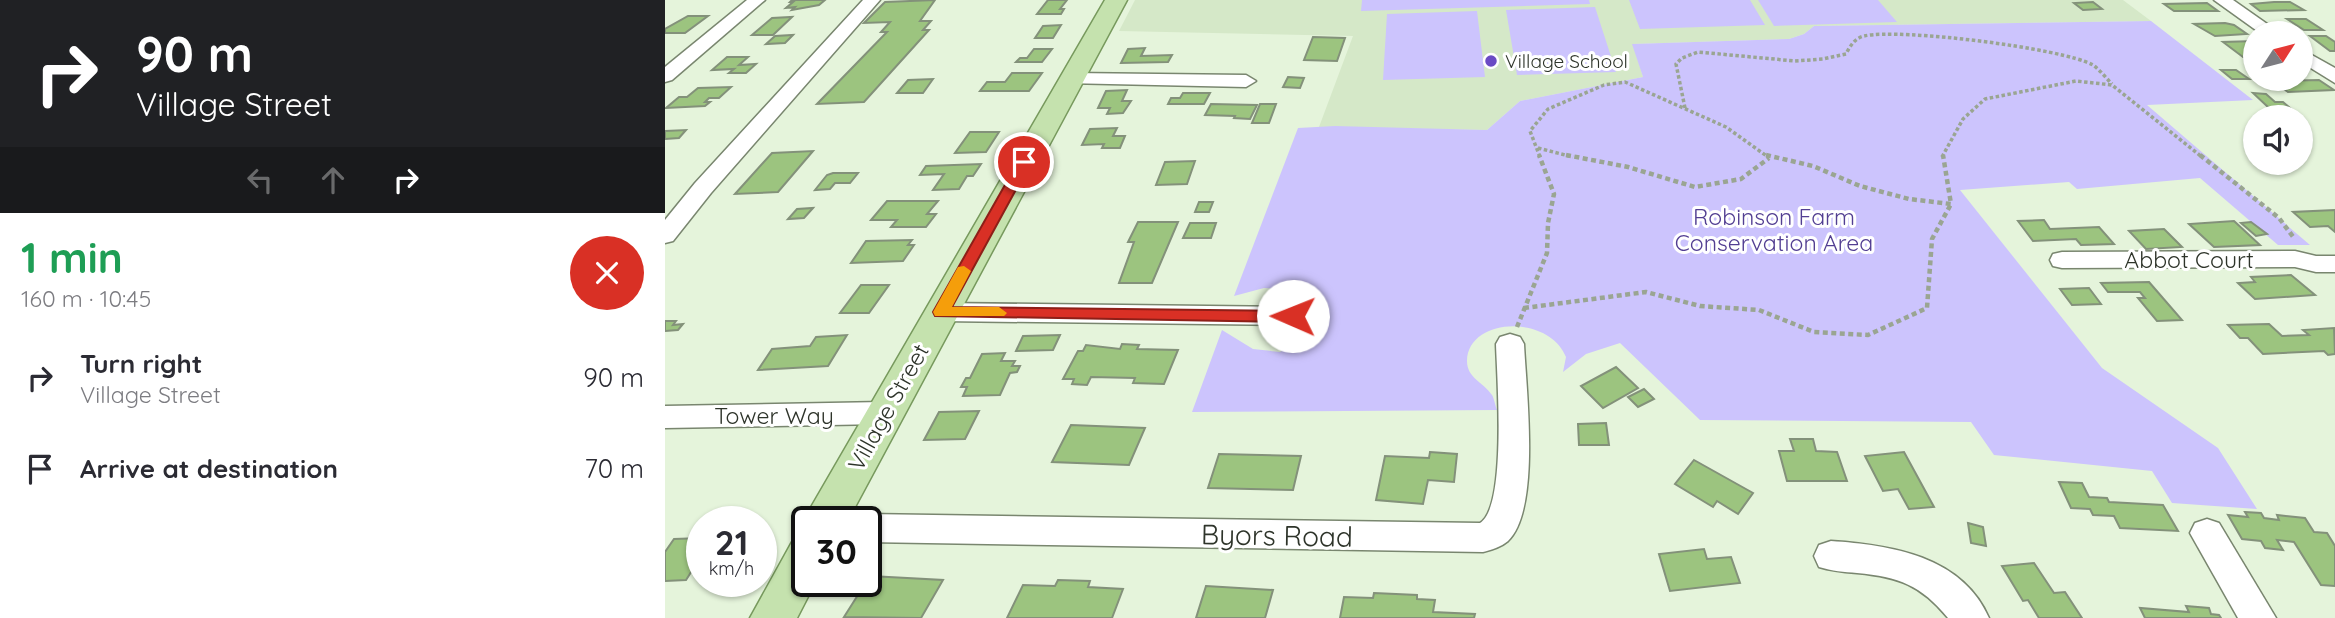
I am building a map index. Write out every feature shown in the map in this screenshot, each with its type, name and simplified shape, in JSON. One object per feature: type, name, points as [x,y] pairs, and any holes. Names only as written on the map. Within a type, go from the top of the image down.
[{"type":"main road","name":"Village Street","points":[[834,506],[883,413],[1116,0]]},
{"type":"main road","points":[[773,618],[791,585]]},
{"type":"street","points":[[665,76],[757,0]]},
{"type":"street","points":[[665,236],[703,188],[872,0]]},
{"type":"street","points":[[2222,0],[2253,21]]},
{"type":"street","points":[[2313,62],[2335,77]]},
{"type":"street","points":[[1071,79],[1246,81]]},
{"type":"street","name":"Abbot Court","points":[[2062,260],[2295,259],[2325,264]]},
{"type":"street","points":[[2325,264],[2335,281]]},
{"type":"street","points":[[941,312],[1293,316]]},
{"type":"street","name":"Byors Road","points":[[882,528],[1483,538],[1496,531],[1504,519],[1513,488],[1510,344]]},
{"type":"street","name":"Tower Way","points":[[665,417],[883,413]]},
{"type":"street","points":[[2207,533],[2258,618]]},
{"type":"street","points":[[1831,556],[1869,559],[1903,566],[1940,584],[1971,618]]},
{"type":"path","points":[[1685,108],[1676,64],[1681,57],[1691,54],[1718,52],[1744,57],[1832,60],[1846,54],[1852,42],[1864,36],[1885,34],[1984,42],[2051,54],[2092,65],[2112,85],[2279,218],[2325,264]]},
{"type":"path","points":[[1523,308],[1646,292],[1700,306],[1759,310],[1814,332],[1868,335],[1927,308],[1932,239],[1951,204],[1949,179],[1942,158],[1958,122],[1985,99],[2077,81],[2112,85]]},
{"type":"path","points":[[1510,344],[1547,253],[1548,223],[1554,194],[1530,131],[1548,109],[1604,85],[1625,82],[1685,108],[1753,144],[1769,158],[1813,166],[1860,186],[1909,199],[1951,204]]},
{"type":"path","points":[[1537,148],[1593,162],[1628,167],[1695,187],[1741,179],[1769,158]]},
{"type":"shaded area","name":"Village School","points":[[1135,0],[2123,0],[2151,21],[1814,26],[1804,34],[1789,39],[1633,44],[1643,77],[1520,101],[1487,130],[1319,127],[1353,36],[1119,31]]},
{"type":"green space","points":[[1362,0],[1589,0],[1590,4],[1361,11]]},
{"type":"green space","points":[[1629,0],[1750,0],[1765,25],[1640,29]]},
{"type":"green space","points":[[1758,0],[1878,0],[1897,22],[1774,26]]},
{"type":"green space","points":[[1595,7],[1616,72],[1517,75],[1506,10]]},
{"type":"green space","points":[[1477,11],[1485,77],[1383,80],[1387,14]]},
{"type":"green space","name":"Robinson Farm Conservation Area","points":[[2151,21],[2253,100],[2147,105],[2310,245],[2278,245],[2200,178],[2077,189],[2069,182],[1960,190],[2102,368],[2218,448],[2257,509],[2172,503],[2152,471],[1994,455],[1971,422],[1700,420],[1620,343],[1586,354],[1563,372],[1566,357],[1557,343],[1543,333],[1511,326],[1494,329],[1481,336],[1471,346],[1467,361],[1470,372],[1492,395],[1497,410],[1192,412],[1222,330],[1253,349],[1280,352],[1314,334],[1327,315],[1310,291],[1264,288],[1234,296],[1298,128],[1335,126],[1487,130],[1520,101],[1643,77],[1632,44],[1789,39],[1804,34],[1814,26]]},
{"type":"building","points":[[792,0],[825,0],[819,5],[792,10],[795,7],[786,8]]},
{"type":"building","points":[[935,0],[920,21],[931,21],[923,30],[929,30],[864,102],[817,104],[887,32],[881,32],[890,22],[864,23],[885,2]]},
{"type":"building","points":[[1048,0],[1067,0],[1060,9],[1064,9],[1061,14],[1037,14]]},
{"type":"building","points":[[2093,2],[2102,9],[2083,10],[2074,3]]},
{"type":"building","points":[[2290,2],[2304,10],[2260,11],[2251,4]]},
{"type":"building","points":[[2207,3],[2218,11],[2174,11],[2164,4]]},
{"type":"building","points":[[688,16],[708,16],[685,33],[665,33],[665,29]]},
{"type":"building","points":[[792,17],[773,35],[752,35],[772,18]]},
{"type":"building","points":[[2287,19],[2309,21],[2290,21]]},
{"type":"building","points":[[2225,23],[2234,25],[2243,31],[2243,34],[2215,36],[2194,24]]},
{"type":"building","points":[[2313,24],[2323,30],[2313,30]]},
{"type":"building","points":[[1061,25],[1053,38],[1035,38],[1043,26]]},
{"type":"building","points":[[793,35],[785,43],[766,44],[775,36]]},
{"type":"building","points":[[2313,36],[2326,36],[2335,42],[2335,51],[2330,51]]},
{"type":"building","points":[[1313,37],[1345,38],[1337,61],[1304,60]]},
{"type":"building","points":[[2243,41],[2243,57],[2223,42]]},
{"type":"building","points":[[1145,48],[1141,56],[1172,55],[1168,62],[1121,63],[1128,49]]},
{"type":"building","points":[[1034,49],[1052,49],[1042,62],[1016,62],[1020,58],[1027,58]]},
{"type":"building","points":[[727,57],[748,57],[739,65],[756,64],[746,73],[729,73],[734,69],[712,70]]},
{"type":"building","points":[[2221,70],[2236,70],[2243,75],[2243,79],[2232,79]]},
{"type":"building","points":[[1012,73],[1042,73],[1029,91],[980,91],[987,82],[1005,82]]},
{"type":"building","points":[[1288,77],[1304,78],[1300,88],[1283,87]]},
{"type":"building","points":[[933,79],[923,93],[897,93],[908,80]]},
{"type":"building","points":[[2313,80],[2319,80],[2334,90],[2313,91]]},
{"type":"building","points":[[731,87],[719,98],[709,98],[705,102],[710,102],[705,106],[666,108],[679,97],[687,97],[698,88]]},
{"type":"building","points":[[1127,90],[1122,101],[1131,101],[1123,113],[1107,114],[1110,108],[1098,108],[1106,91]]},
{"type":"building","points":[[1183,93],[1210,93],[1204,104],[1168,104],[1171,98],[1180,98]]},
{"type":"building","points":[[2253,93],[2266,94],[2275,102],[2286,105],[2266,105]]},
{"type":"building","points":[[1211,104],[1257,105],[1250,119],[1205,115]]},
{"type":"building","points":[[1260,104],[1276,104],[1269,123],[1252,123]]},
{"type":"building","points":[[1117,128],[1113,136],[1125,136],[1120,148],[1102,148],[1104,144],[1082,145],[1090,129]]},
{"type":"building","points":[[686,130],[679,138],[665,139],[665,131]]},
{"type":"building","points":[[970,132],[999,132],[986,152],[955,153]]},
{"type":"building","points":[[813,151],[778,192],[735,194],[772,153]]},
{"type":"building","points":[[1195,161],[1187,184],[1156,185],[1165,162]]},
{"type":"building","points":[[981,164],[973,176],[967,176],[959,189],[933,190],[944,174],[920,175],[926,166]]},
{"type":"building","points":[[858,173],[850,183],[835,183],[830,189],[815,190],[827,175]]},
{"type":"building","points":[[887,201],[938,201],[927,214],[936,214],[926,227],[891,227],[897,220],[871,220]]},
{"type":"building","points":[[1199,202],[1213,202],[1209,212],[1195,212]]},
{"type":"building","points":[[813,208],[804,218],[788,219],[797,209]]},
{"type":"building","points":[[2335,210],[2335,232],[2328,226],[2310,227],[2293,212]]},
{"type":"building","points":[[2044,220],[2050,229],[2099,227],[2114,244],[2081,245],[2076,239],[2033,241],[2018,221]]},
{"type":"building","points":[[2234,221],[2260,245],[2214,247],[2189,224]]},
{"type":"building","points":[[1138,222],[1178,222],[1152,283],[1119,283],[1134,242],[1128,242]]},
{"type":"building","points":[[2251,222],[2267,234],[2256,236],[2241,223]]},
{"type":"building","points":[[1190,223],[1216,223],[1211,238],[1183,238]]},
{"type":"building","points":[[2164,229],[2182,247],[2146,249],[2129,231]]},
{"type":"building","points":[[912,240],[908,245],[914,245],[903,261],[851,263],[866,241]]},
{"type":"building","points":[[2291,275],[2315,295],[2255,299],[2238,283],[2255,282],[2251,277]]},
{"type":"building","points":[[2149,282],[2182,320],[2157,321],[2138,298],[2145,298],[2140,292],[2108,292],[2101,283]]},
{"type":"building","points":[[861,285],[889,285],[869,313],[840,313]]},
{"type":"building","points":[[2089,288],[2101,304],[2072,305],[2060,289]]},
{"type":"building","points":[[665,321],[676,321],[673,325],[683,324],[678,330],[665,331]]},
{"type":"building","points":[[2269,324],[2282,336],[2309,335],[2303,330],[2334,328],[2335,354],[2328,355],[2324,351],[2263,354],[2248,338],[2240,338],[2228,325]]},
{"type":"building","points":[[847,335],[828,366],[758,370],[772,349],[810,346],[816,337]]},
{"type":"building","points":[[1060,335],[1053,350],[1016,351],[1023,336]]},
{"type":"building","points":[[1122,344],[1139,345],[1137,349],[1178,350],[1164,384],[1133,383],[1135,378],[1091,377],[1087,385],[1072,384],[1074,379],[1063,379],[1078,351],[1083,351],[1086,345],[1120,349]]},
{"type":"building","points":[[1005,353],[1001,361],[1015,361],[1012,366],[1020,366],[1017,372],[1010,373],[1000,395],[963,396],[967,387],[961,387],[966,378],[970,378],[982,354]]},
{"type":"building","points":[[1616,367],[1638,388],[1603,408],[1581,386]]},
{"type":"building","points":[[1644,389],[1654,399],[1638,407],[1628,397]]},
{"type":"building","points":[[979,411],[965,439],[924,440],[939,412]]},
{"type":"building","points":[[1606,423],[1609,445],[1579,445],[1578,424]]},
{"type":"building","points":[[1071,425],[1145,428],[1129,465],[1052,462]]},
{"type":"building","points":[[1790,439],[1813,439],[1816,451],[1837,452],[1847,481],[1787,481],[1779,451],[1794,451]]},
{"type":"building","points":[[1430,452],[1457,454],[1454,482],[1428,480],[1423,504],[1376,500],[1385,456],[1429,458]]},
{"type":"building","points":[[1904,452],[1934,507],[1909,509],[1898,489],[1883,491],[1865,456]]},
{"type":"building","points":[[1219,454],[1301,456],[1293,490],[1208,488]]},
{"type":"building","points":[[1694,460],[1753,493],[1738,514],[1717,501],[1713,507],[1675,484]]},
{"type":"building","points":[[2059,482],[2082,483],[2089,497],[2107,498],[2109,502],[2163,505],[2178,531],[2120,528],[2114,516],[2093,515],[2090,509],[2071,508]]},
{"type":"building","points":[[2245,512],[2261,513],[2264,518],[2279,520],[2277,515],[2305,518],[2314,532],[2327,533],[2335,546],[2335,586],[2321,585],[2294,542],[2277,540],[2283,550],[2265,548],[2261,541],[2242,539],[2228,515],[2248,517]]},
{"type":"building","points":[[1968,523],[1983,527],[1986,546],[1971,543]]},
{"type":"building","points":[[674,539],[686,539],[686,580],[665,581],[665,552]]},
{"type":"building","points":[[1704,549],[1707,559],[1731,557],[1740,583],[1670,591],[1659,554]]},
{"type":"building","points":[[2034,563],[2054,593],[2065,592],[2082,618],[2039,618],[2028,600],[2023,601],[2002,566]]},
{"type":"building","points":[[882,577],[943,580],[921,618],[844,617],[857,597],[882,597]]},
{"type":"building","points":[[1058,580],[1090,581],[1088,587],[1123,589],[1112,618],[1007,618],[1023,585],[1055,586]]},
{"type":"building","points":[[1206,586],[1273,590],[1265,618],[1196,618]]},
{"type":"building","points":[[1374,593],[1417,595],[1417,599],[1435,600],[1433,612],[1475,614],[1474,618],[1340,618],[1344,597],[1373,598]]},
{"type":"building","points":[[2186,606],[2209,608],[2211,614],[2221,618],[2145,618],[2140,608],[2189,612]]},
{"type":"slow traffic","points":[[964,271],[941,312],[999,313]]},
{"type":"place","name":"Village School","points":[[1491,61]]},
{"type":"route","points":[[1024,162],[941,312],[1293,316]]}]
